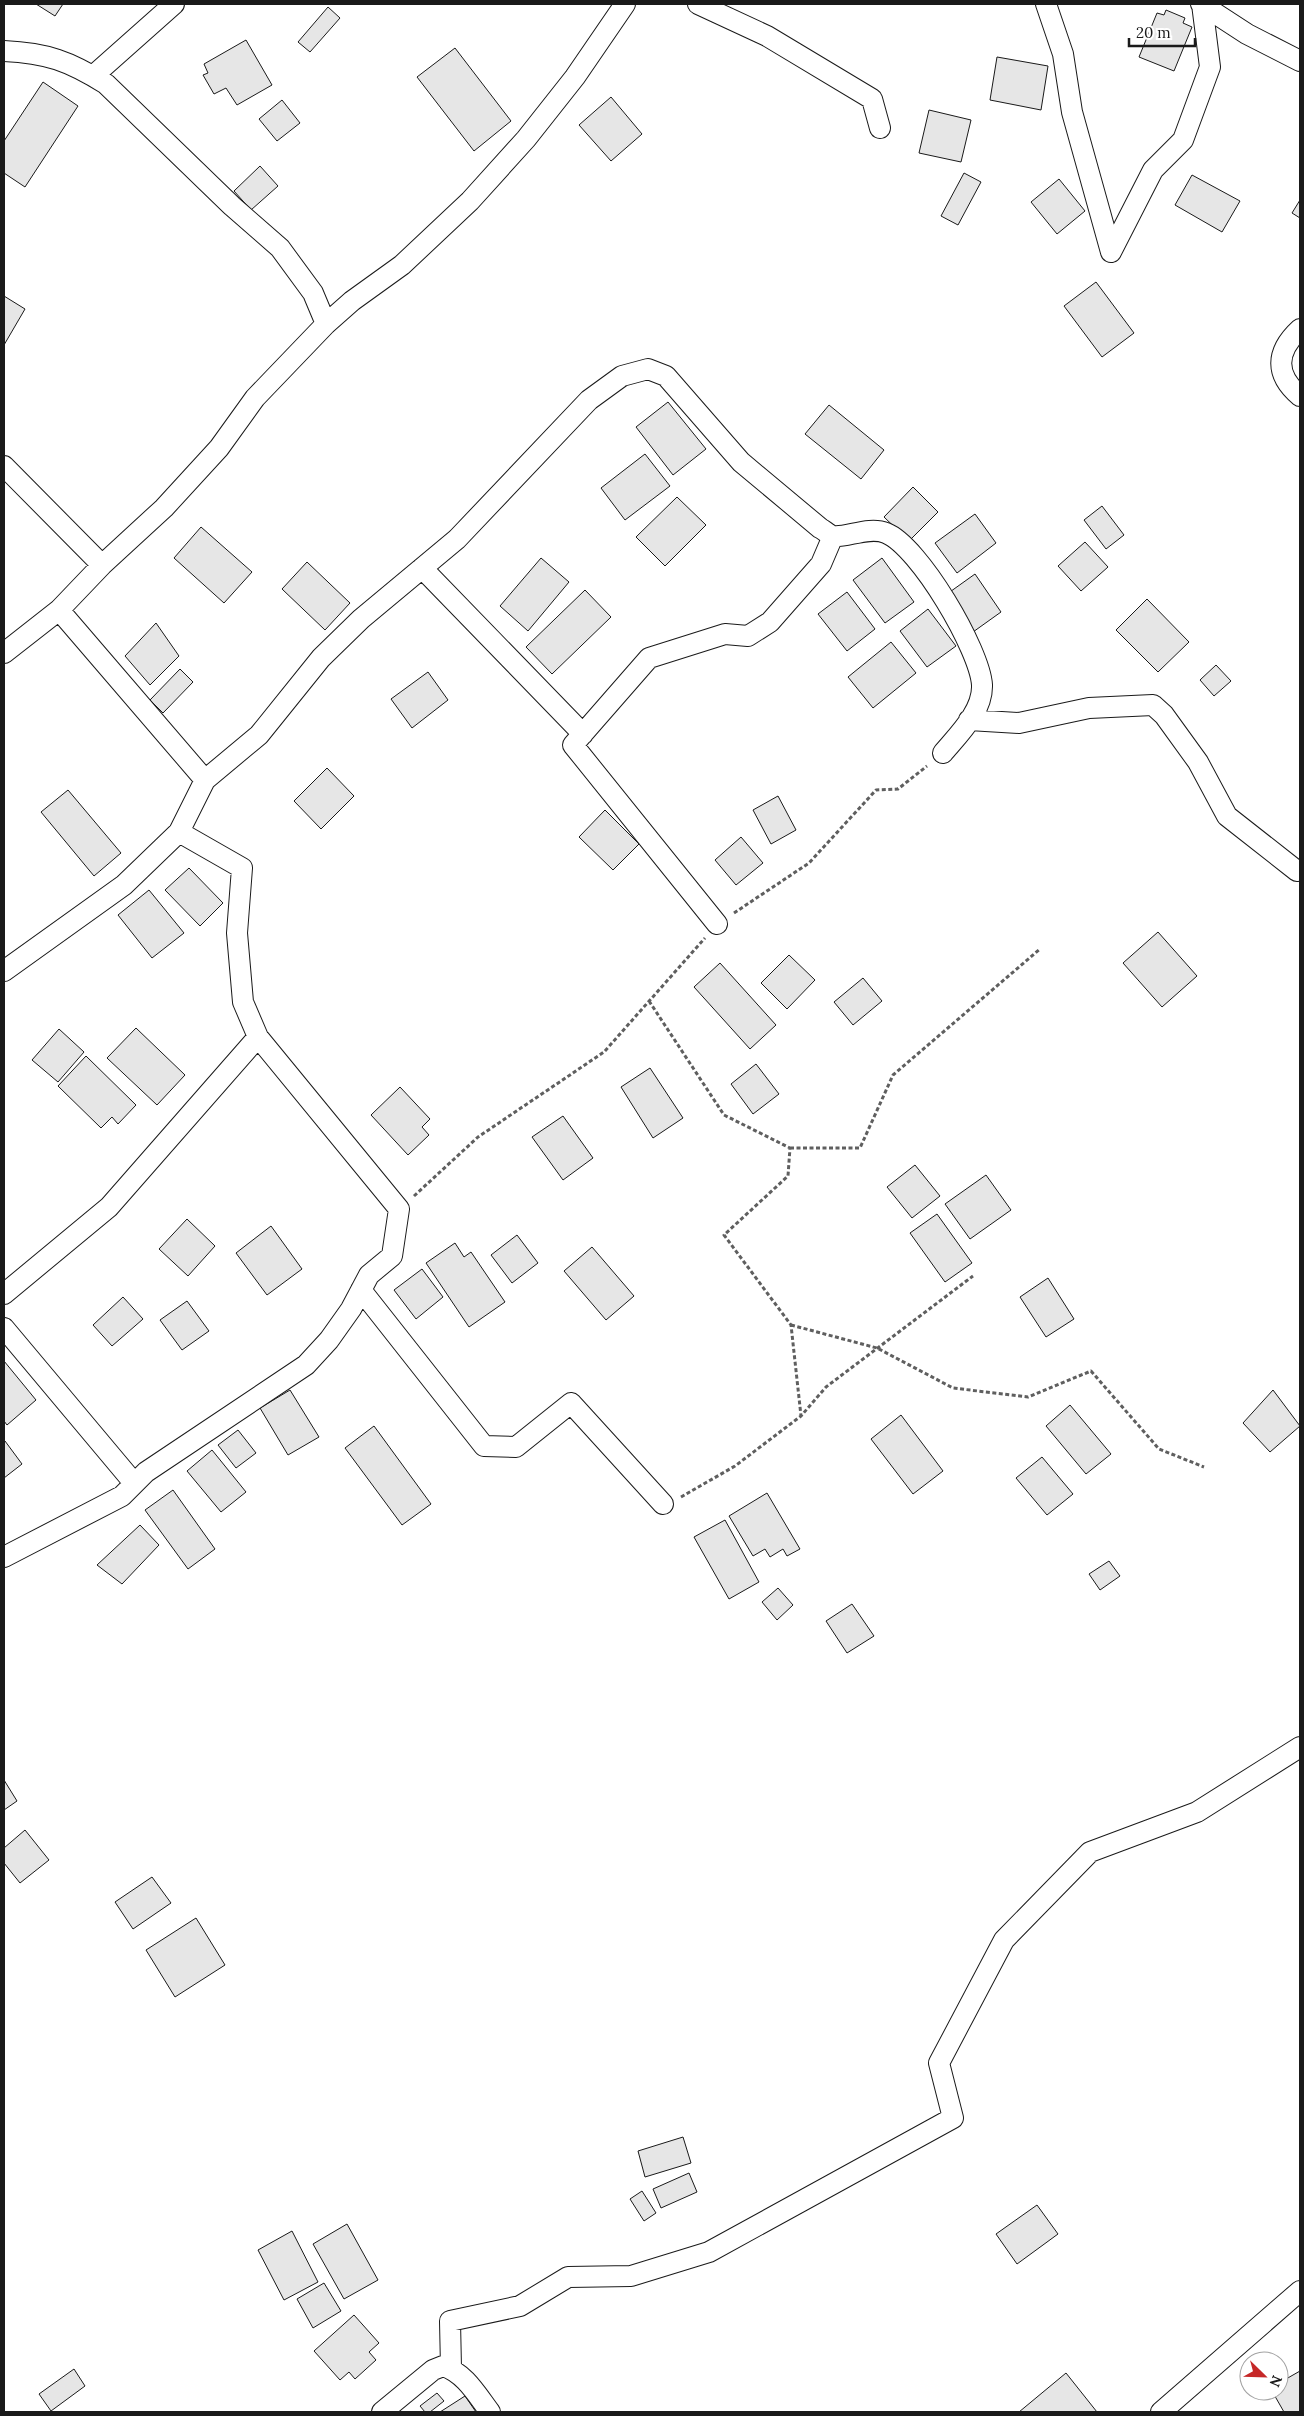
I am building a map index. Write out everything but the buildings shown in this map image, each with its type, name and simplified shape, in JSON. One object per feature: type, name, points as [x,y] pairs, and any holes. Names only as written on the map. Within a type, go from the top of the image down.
[{"type":"street","points":[[93,76],[174,4]]},
{"type":"street","points":[[4,653],[59,610],[102,565],[164,508],[219,448],[255,398],[326,324],[352,301],[402,265],[470,201],[526,139],[575,77],[625,4]]},
{"type":"street","points":[[698,4],[767,36],[872,99],[880,128]]},
{"type":"street","points":[[1046,4],[1063,54],[1072,112],[1111,252],[1153,170],[1183,140],[1210,67],[1201,4]]},
{"type":"street","points":[[1201,4],[1247,34],[1300,60]]},
{"type":"street","points":[[4,51],[49,55],[106,84],[232,206],[280,248],[314,293],[326,324]]},
{"type":"street","points":[[1300,329],[1284,349],[1280,361],[1287,386],[1300,396]]},
{"type":"street","points":[[4,971],[124,885],[179,832],[205,780],[259,735],[321,658],[361,619],[457,539],[589,400],[622,376],[648,369],[666,376],[741,462],[820,528],[833,536],[862,531],[886,533],[914,554],[932,578],[974,656],[982,685],[978,706],[943,753]]},
{"type":"street","points":[[4,466],[102,565]]},
{"type":"street","points":[[717,924],[573,745],[650,658],[724,634],[748,636],[770,622],[821,564],[833,536]]},
{"type":"street","points":[[422,568],[582,734]]},
{"type":"street","points":[[59,610],[205,780]]},
{"type":"street","points":[[969,720],[1019,723],[1090,708],[1153,705],[1164,715],[1198,762],[1227,816],[1297,871]]},
{"type":"street","points":[[4,1557],[122,1496],[146,1472],[306,1365],[330,1340],[369,1275],[392,1256],[399,1209],[258,1037],[243,1002],[237,932],[242,868],[179,832]]},
{"type":"street","points":[[4,1294],[109,1208],[258,1037]]},
{"type":"street","points":[[361,1290],[484,1446],[516,1446],[571,1402],[663,1504]]},
{"type":"street","points":[[4,1328],[134,1483]]},
{"type":"street","points":[[451,2368],[450,2321],[520,2306],[568,2277],[631,2276],[709,2252],[953,2118],[939,2064],[1004,1940],[1090,1852],[1197,1812],[1300,1748]]},
{"type":"street","points":[[1161,2412],[1300,2291]]},
{"type":"street","points":[[382,2412],[433,2370],[443,2366],[451,2368],[470,2385],[490,2412]]},
{"type":"path","points":[[399,1209],[478,1137],[604,1052],[717,924],[810,863],[876,790],[898,789],[943,753]]},
{"type":"path","points":[[649,1001],[724,1115],[790,1148],[860,1148],[893,1075],[1040,950]]},
{"type":"path","points":[[790,1148],[788,1176],[724,1235],[791,1325],[801,1416]]},
{"type":"path","points":[[663,1504],[672,1502],[735,1466],[801,1416],[826,1387],[973,1276]]},
{"type":"path","points":[[791,1325],[877,1348],[953,1388],[1028,1397],[1091,1371],[1158,1449],[1204,1467]]}]
